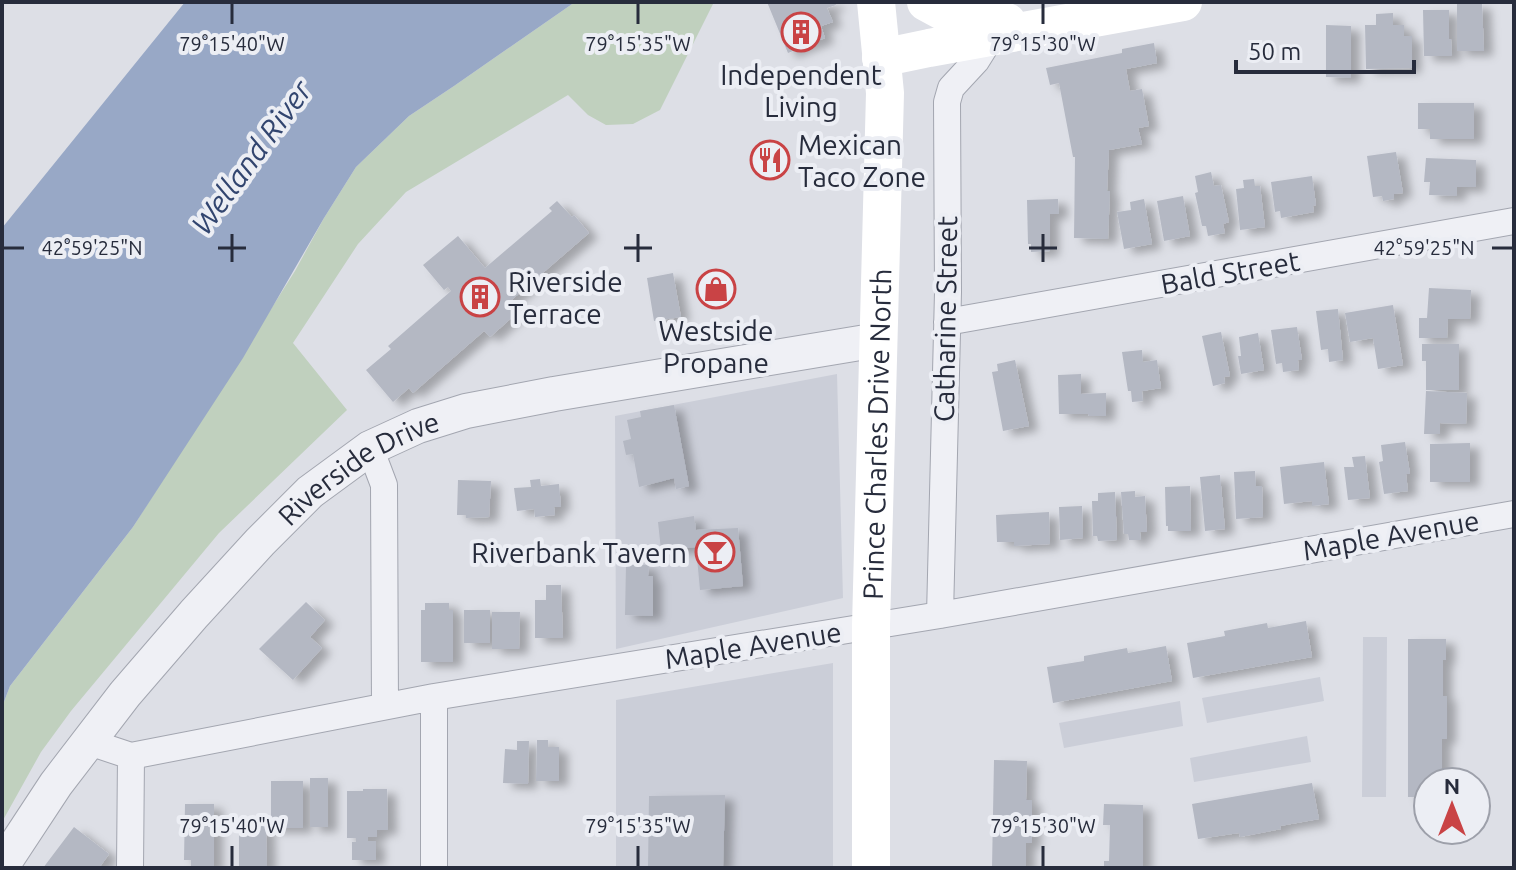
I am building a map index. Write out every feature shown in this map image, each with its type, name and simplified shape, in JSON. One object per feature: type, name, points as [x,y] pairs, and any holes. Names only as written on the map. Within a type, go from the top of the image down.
[{"type":"main road","name":"Prince Charles Drive North","points":[[871,868],[871,626],[885,93],[876,2]]},
{"type":"main road","points":[[926,2],[950,15],[1007,22],[1033,29]]},
{"type":"main road","points":[[881,58],[1183,2]]},
{"type":"street","name":"Catharine Street","points":[[940,615],[947,322],[947,115],[949,95],[956,82],[976,61],[991,37]]},
{"type":"street","name":"Bald Street","points":[[947,322],[1514,221]]},
{"type":"street","name":"Riverside Drive","points":[[2,866],[47,796],[125,694],[194,614],[310,492],[370,448],[418,426],[466,411],[878,340]]},
{"type":"street","points":[[370,448],[384,485],[385,706]]},
{"type":"street","name":"Maple Avenue","points":[[89,742],[131,756],[434,697],[940,615],[1514,514]]},
{"type":"street","points":[[434,697],[434,868]]},
{"type":"street","points":[[130,868],[131,756]]},
{"type":"shaded area","points":[[837,374],[843,598],[616,649],[615,416]]},
{"type":"shaded area","points":[[1363,637],[1387,637],[1386,797],[1362,797]]},
{"type":"shaded area","points":[[833,663],[833,868],[616,868],[616,700]]},
{"type":"shaded area","points":[[1320,677],[1324,701],[1207,723],[1202,698]]},
{"type":"shaded area","points":[[1180,701],[1183,726],[1064,748],[1059,723]]},
{"type":"shaded area","points":[[1307,736],[1311,762],[1194,782],[1190,758]]},
{"type":"green space","points":[[575,2],[714,2],[660,110],[633,124],[606,125],[588,115],[568,95],[406,192],[358,244],[293,343],[347,410],[219,533],[71,711],[41,752],[2,822],[2,707],[10,686],[133,527],[295,271],[356,167],[409,116]]},
{"type":"water","name":"Welland River","points":[[185,2],[575,2],[409,116],[356,167],[243,358],[133,527],[10,686],[2,707],[2,228]]},
{"type":"building","name":"Independent Living","points":[[767,2],[835,2],[836,5],[827,8],[833,22],[821,26],[825,38],[788,53]]},
{"type":"building","points":[[1457,4],[1482,4],[1484,51],[1457,51]]},
{"type":"building","points":[[1423,10],[1449,10],[1452,56],[1424,56]]},
{"type":"building","points":[[1393,13],[1393,25],[1404,25],[1404,36],[1412,36],[1412,68],[1366,69],[1365,25],[1376,25],[1376,14]]},
{"type":"building","points":[[1326,25],[1351,26],[1351,78],[1326,77]]},
{"type":"building","points":[[1154,43],[1157,63],[1126,69],[1130,91],[1142,89],[1149,126],[1138,128],[1142,144],[1109,150],[1108,239],[1074,238],[1075,157],[1059,83],[1050,85],[1046,68],[1122,53],[1122,49]]},
{"type":"building","points":[[1418,103],[1474,103],[1474,139],[1430,139],[1430,129],[1418,129]]},
{"type":"building","points":[[1396,152],[1403,193],[1394,194],[1394,199],[1383,201],[1382,196],[1373,197],[1367,156]]},
{"type":"building","points":[[1426,158],[1476,160],[1476,187],[1457,187],[1457,196],[1429,195],[1430,182],[1424,182]]},
{"type":"building","points":[[1211,172],[1214,186],[1221,185],[1229,222],[1223,224],[1225,233],[1208,236],[1206,226],[1202,226],[1195,176]]},
{"type":"building","points":[[1312,176],[1314,212],[1281,218],[1280,211],[1275,212],[1271,182]]},
{"type":"building","points":[[1254,179],[1255,186],[1260,186],[1265,227],[1240,230],[1236,189],[1244,188],[1243,180]]},
{"type":"building","points":[[1183,196],[1190,236],[1164,241],[1157,201]]},
{"type":"building","points":[[1058,199],[1059,214],[1050,214],[1050,251],[1031,252],[1027,200]]},
{"type":"building","points":[[1144,199],[1152,244],[1124,249],[1117,212],[1131,210],[1130,202]]},
{"type":"building","name":"Riverside Terrace","points":[[557,201],[589,233],[508,303],[517,313],[490,337],[484,331],[413,393],[409,388],[393,402],[366,370],[391,349],[388,346],[451,291],[448,287],[444,290],[423,265],[458,236],[485,268],[552,211],[549,208]]},
{"type":"building","points":[[673,273],[681,317],[654,321],[647,278]]},
{"type":"building","points":[[1429,288],[1471,290],[1470,319],[1448,319],[1447,338],[1419,338],[1419,318],[1427,318]]},
{"type":"building","points":[[1393,305],[1403,365],[1378,369],[1373,338],[1350,342],[1345,313]]},
{"type":"building","points":[[1338,309],[1343,360],[1329,362],[1328,349],[1321,350],[1316,311]]},
{"type":"building","points":[[1297,327],[1302,360],[1298,360],[1299,370],[1283,372],[1282,363],[1276,364],[1271,330]]},
{"type":"building","points":[[1221,332],[1230,376],[1224,377],[1225,383],[1213,386],[1202,336]]},
{"type":"building","points":[[1258,333],[1264,370],[1241,374],[1239,337]]},
{"type":"building","points":[[1422,344],[1459,344],[1459,390],[1426,390],[1426,361],[1422,361]]},
{"type":"building","points":[[1142,350],[1143,362],[1157,360],[1161,388],[1142,391],[1143,401],[1132,402],[1122,352]]},
{"type":"building","points":[[1015,360],[1029,426],[1003,431],[992,372],[998,371],[997,364]]},
{"type":"building","points":[[1081,374],[1081,394],[1106,393],[1106,416],[1059,414],[1058,375]]},
{"type":"building","points":[[1426,391],[1467,393],[1466,424],[1440,423],[1440,434],[1424,434]]},
{"type":"building","points":[[674,405],[689,486],[676,489],[674,478],[639,487],[633,454],[626,455],[623,441],[631,439],[627,420],[641,417],[640,411]]},
{"type":"building","points":[[1405,442],[1410,474],[1406,474],[1408,491],[1384,494],[1379,462],[1383,461],[1381,445]]},
{"type":"building","points":[[1470,443],[1470,482],[1430,482],[1430,444]]},
{"type":"building","points":[[1365,456],[1370,498],[1348,500],[1344,467],[1354,467],[1352,457]]},
{"type":"building","points":[[1324,462],[1329,504],[1312,506],[1312,501],[1284,504],[1280,467]]},
{"type":"building","points":[[1255,471],[1256,486],[1262,486],[1263,517],[1236,519],[1234,472]]},
{"type":"building","points":[[1220,475],[1225,529],[1205,531],[1200,477]]},
{"type":"building","points":[[540,479],[541,486],[559,484],[561,507],[554,507],[555,515],[535,517],[534,509],[517,511],[514,488],[531,487],[530,480]]},
{"type":"building","points":[[458,480],[491,481],[489,517],[466,518],[466,515],[457,515]]},
{"type":"building","points":[[1190,486],[1191,531],[1168,531],[1165,487]]},
{"type":"building","points":[[1135,491],[1135,497],[1145,496],[1147,532],[1140,532],[1141,540],[1129,540],[1128,534],[1124,534],[1121,492]]},
{"type":"building","points":[[1115,492],[1117,540],[1098,541],[1097,536],[1093,536],[1092,501],[1098,501],[1098,493]]},
{"type":"building","points":[[1082,506],[1083,538],[1060,540],[1059,507]]},
{"type":"building","points":[[1049,512],[1050,544],[1014,546],[1014,542],[997,542],[996,515]]},
{"type":"building","points":[[694,516],[696,530],[738,528],[743,586],[700,590],[696,547],[661,550],[658,522]]},
{"type":"building","points":[[626,565],[649,565],[648,576],[653,576],[653,616],[625,615]]},
{"type":"building","points":[[546,585],[561,585],[563,638],[535,638],[535,600],[546,600]]},
{"type":"building","points":[[306,602],[325,620],[310,637],[322,648],[293,680],[259,649]]},
{"type":"building","points":[[425,603],[449,603],[449,610],[453,610],[453,662],[421,662],[421,610],[425,610]]},
{"type":"building","points":[[464,610],[490,610],[490,643],[464,643]]},
{"type":"building","points":[[492,612],[520,612],[519,649],[492,649]]},
{"type":"building","points":[[1306,621],[1312,657],[1193,678],[1187,643],[1225,636],[1224,631],[1267,623],[1268,628]]},
{"type":"building","points":[[1408,639],[1446,639],[1443,696],[1447,696],[1447,739],[1442,739],[1442,766],[1412,766],[1412,797],[1408,797]]},
{"type":"building","points":[[1166,646],[1172,681],[1053,703],[1047,667],[1084,661],[1084,656],[1127,648],[1128,653]]},
{"type":"building","points":[[537,740],[548,740],[548,747],[559,747],[559,781],[536,781]]},
{"type":"building","points":[[517,741],[529,741],[528,784],[503,783],[505,749],[517,750]]},
{"type":"building","points":[[994,760],[1027,761],[1026,800],[1032,800],[1032,843],[1026,843],[1026,868],[992,868]]},
{"type":"building","points":[[310,778],[328,778],[328,827],[310,827]]},
{"type":"building","points":[[271,781],[303,781],[303,828],[271,828]]},
{"type":"building","points":[[1312,783],[1319,819],[1240,837],[1239,833],[1198,839],[1192,804]]},
{"type":"building","points":[[387,789],[388,830],[377,830],[377,837],[368,837],[368,841],[376,841],[376,860],[352,860],[352,842],[356,842],[356,838],[347,838],[347,791]]},
{"type":"building","points":[[725,795],[723,868],[648,868],[649,796]]},
{"type":"building","points":[[185,804],[214,804],[214,868],[191,868],[191,860],[184,860]]},
{"type":"building","points":[[1104,804],[1143,805],[1143,868],[1104,868],[1104,861],[1109,861],[1110,825],[1103,825]]},
{"type":"building","points":[[266,823],[267,868],[239,868],[239,824]]},
{"type":"building","points":[[74,827],[109,854],[99,868],[43,868]]},
{"type":"place","name":"Independent Living","points":[[801,32]]},
{"type":"place","name":"Mexican Taco Zone","points":[[770,160]]},
{"type":"place","name":"Westside Propane","points":[[716,289]]},
{"type":"place","name":"Riverside Terrace","points":[[480,297]]},
{"type":"place","name":"Riverbank Tavern","points":[[715,552]]}]
